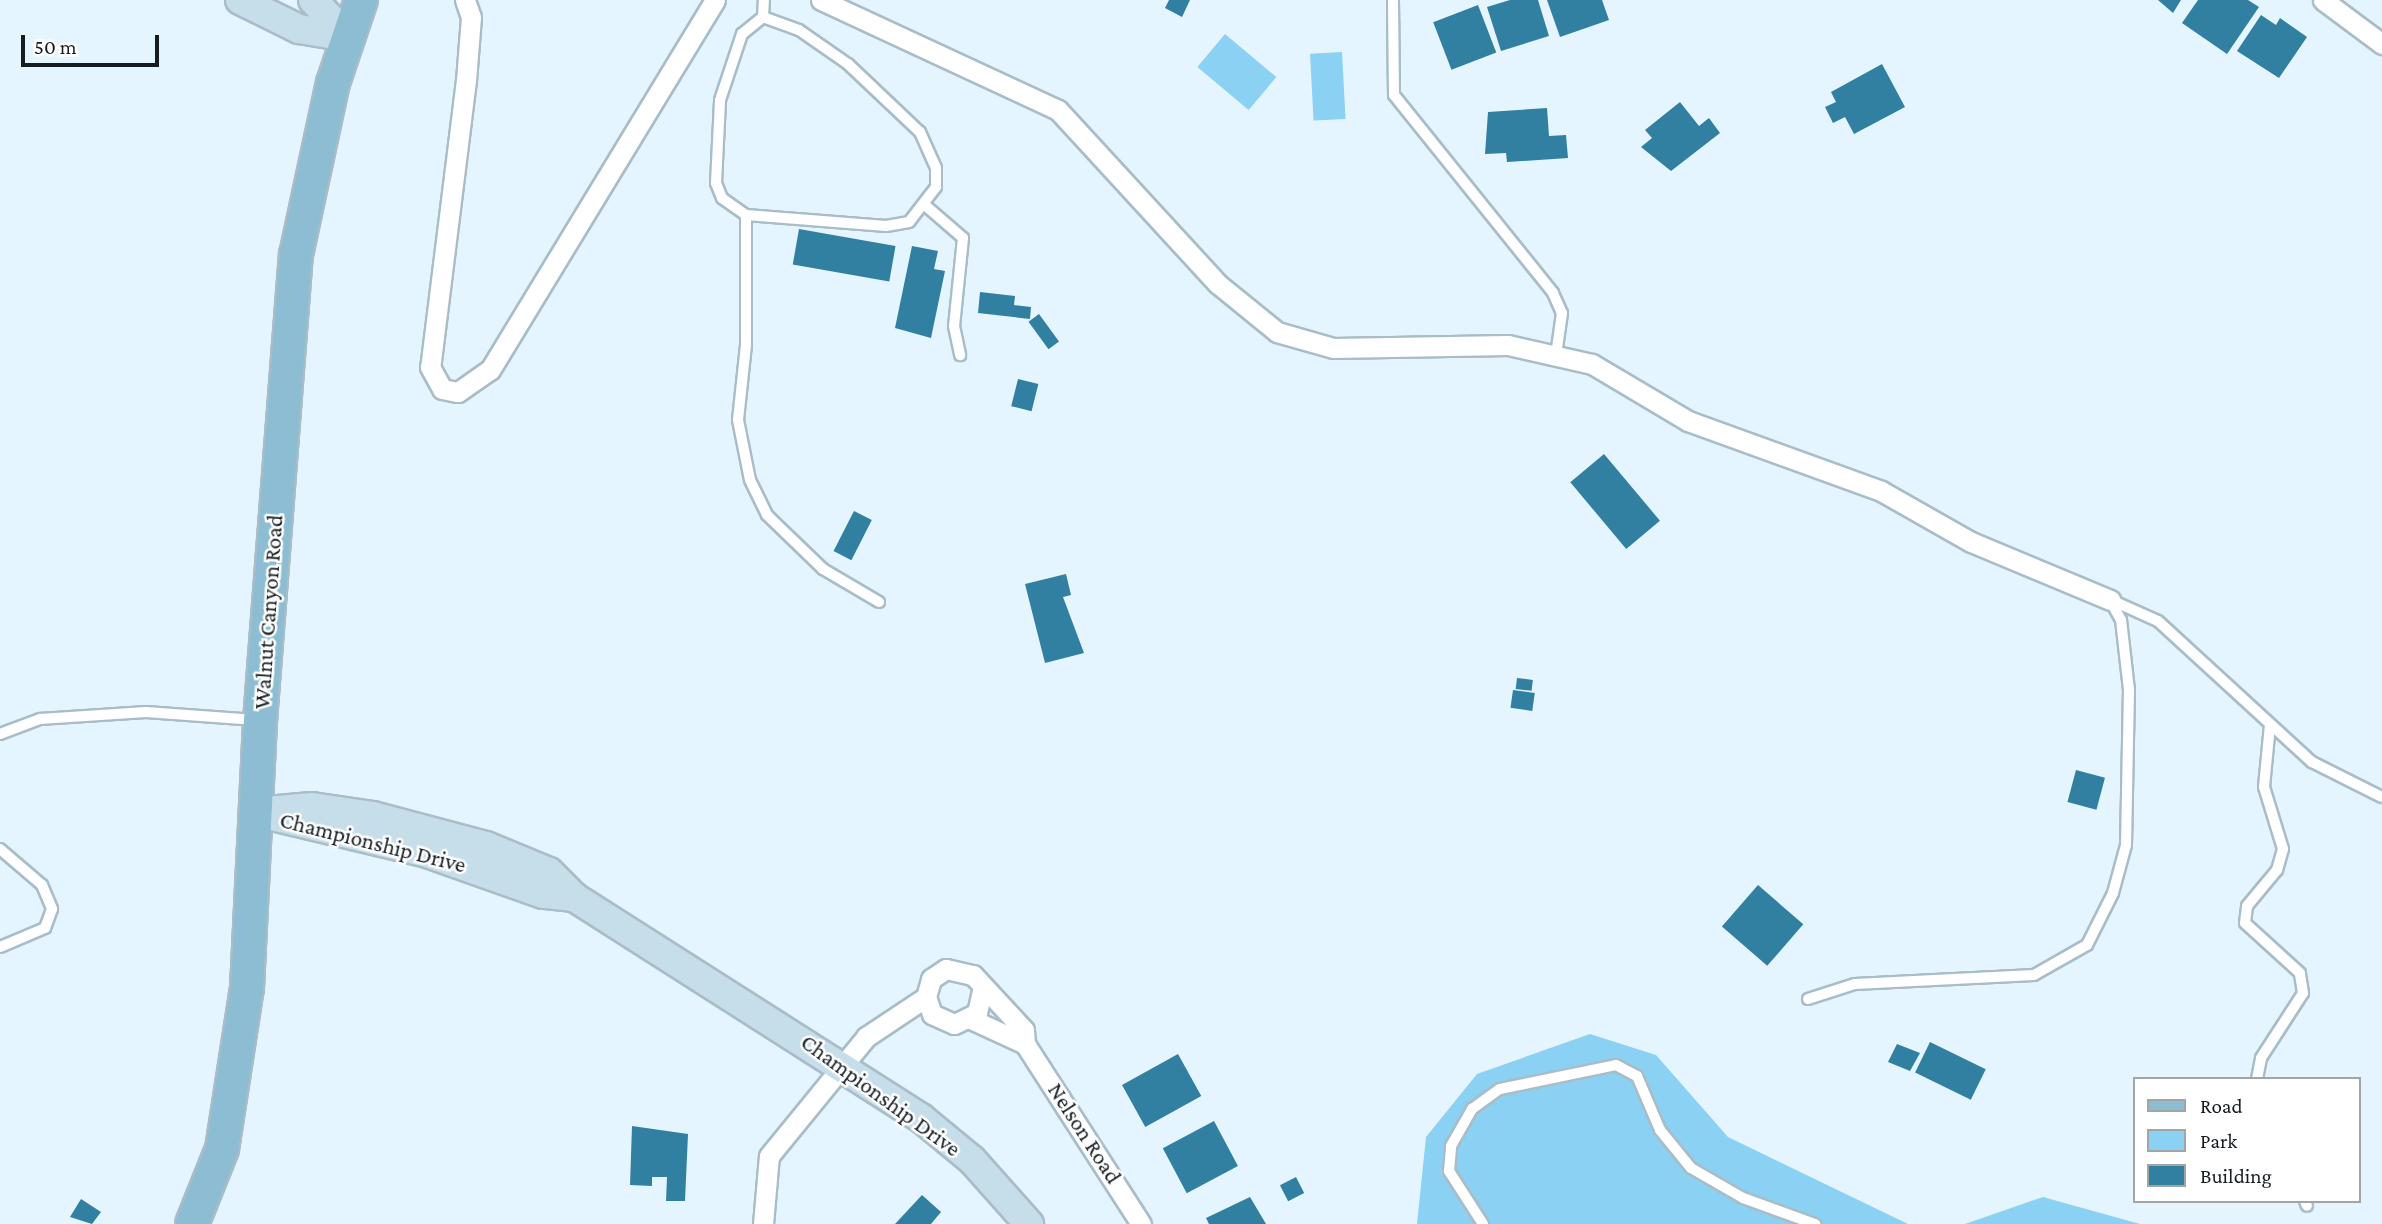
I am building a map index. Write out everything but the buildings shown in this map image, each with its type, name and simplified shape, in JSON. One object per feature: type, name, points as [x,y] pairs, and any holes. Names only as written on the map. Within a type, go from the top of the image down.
[{"type":"main road","name":"Walnut Canyon Road","points":[[192,1224],[222,1149],[235,1088],[247,988],[260,721],[296,255],[314,157],[360,0]]},
{"type":"street","points":[[240,0],[299,29],[348,37]]},
{"type":"street","points":[[313,0],[348,37]]},
{"type":"street","points":[[465,0],[471,17],[466,80],[430,368],[442,389],[458,391],[490,370],[715,0]]},
{"type":"street","points":[[821,0],[1058,110],[1218,284],[1277,332],[1333,348],[1462,343],[1556,355],[1592,364],[1704,429],[1881,491],[1971,542],[2110,600]]},
{"type":"street","points":[[2323,0],[2382,44]]},
{"type":"street","name":"Championship Drive","points":[[255,812],[312,807],[437,832],[550,872],[574,897],[844,1064],[972,1160],[1029,1224]]},
{"type":"street","name":"Nelson Road","points":[[764,1224],[769,1156],[844,1064],[882,1023],[926,997],[931,979],[956,968],[973,975],[982,991],[1024,1030],[1025,1044],[1141,1224]]},
{"type":"street","points":[[971,1019],[982,991]]},
{"type":"street","points":[[926,997],[938,1019],[954,1024],[971,1019],[1025,1044]]},
{"type":"lane","points":[[763,17],[799,30],[848,64],[920,132],[936,168],[926,206],[909,222],[886,226],[746,215],[730,208],[716,183],[720,100],[742,34],[763,17],[764,0]]},
{"type":"lane","points":[[1392,0],[1394,95],[1553,293],[1562,313],[1556,355]]},
{"type":"lane","points":[[926,206],[963,238],[954,326],[960,355]]},
{"type":"lane","points":[[746,215],[746,345],[738,420],[750,480],[767,515],[823,569],[879,602]]},
{"type":"lane","points":[[2110,600],[2158,621],[2312,762],[2382,797]]},
{"type":"lane","points":[[1808,999],[1855,984],[2034,975],[2087,945],[2109,903],[2126,845],[2129,690],[2122,620],[2110,600]]},
{"type":"lane","points":[[0,734],[40,719],[146,712],[260,721]]},
{"type":"lane","points":[[2257,1077],[2261,1058],[2303,993],[2301,973],[2245,923],[2247,906],[2282,856],[2264,787],[2270,725]]},
{"type":"lane","points":[[0,849],[42,885],[52,908],[45,928],[0,947]]},
{"type":"lane","points":[[1483,1224],[1458,1190],[1449,1163],[1472,1109],[1500,1088],[1616,1065],[1637,1076],[1660,1130],[1691,1168],[1743,1198],[1815,1224]]},
{"type":"green space","points":[[1225,34],[1276,77],[1249,110],[1197,67]]},
{"type":"green space","points":[[1342,52],[1346,119],[1314,121],[1310,54]]},
{"type":"green space","points":[[1590,1034],[1656,1055],[1728,1137],[1908,1224],[1417,1224],[1426,1137],[1477,1074]]},
{"type":"green space","points":[[2043,1197],[2140,1224],[1965,1224]]}]
